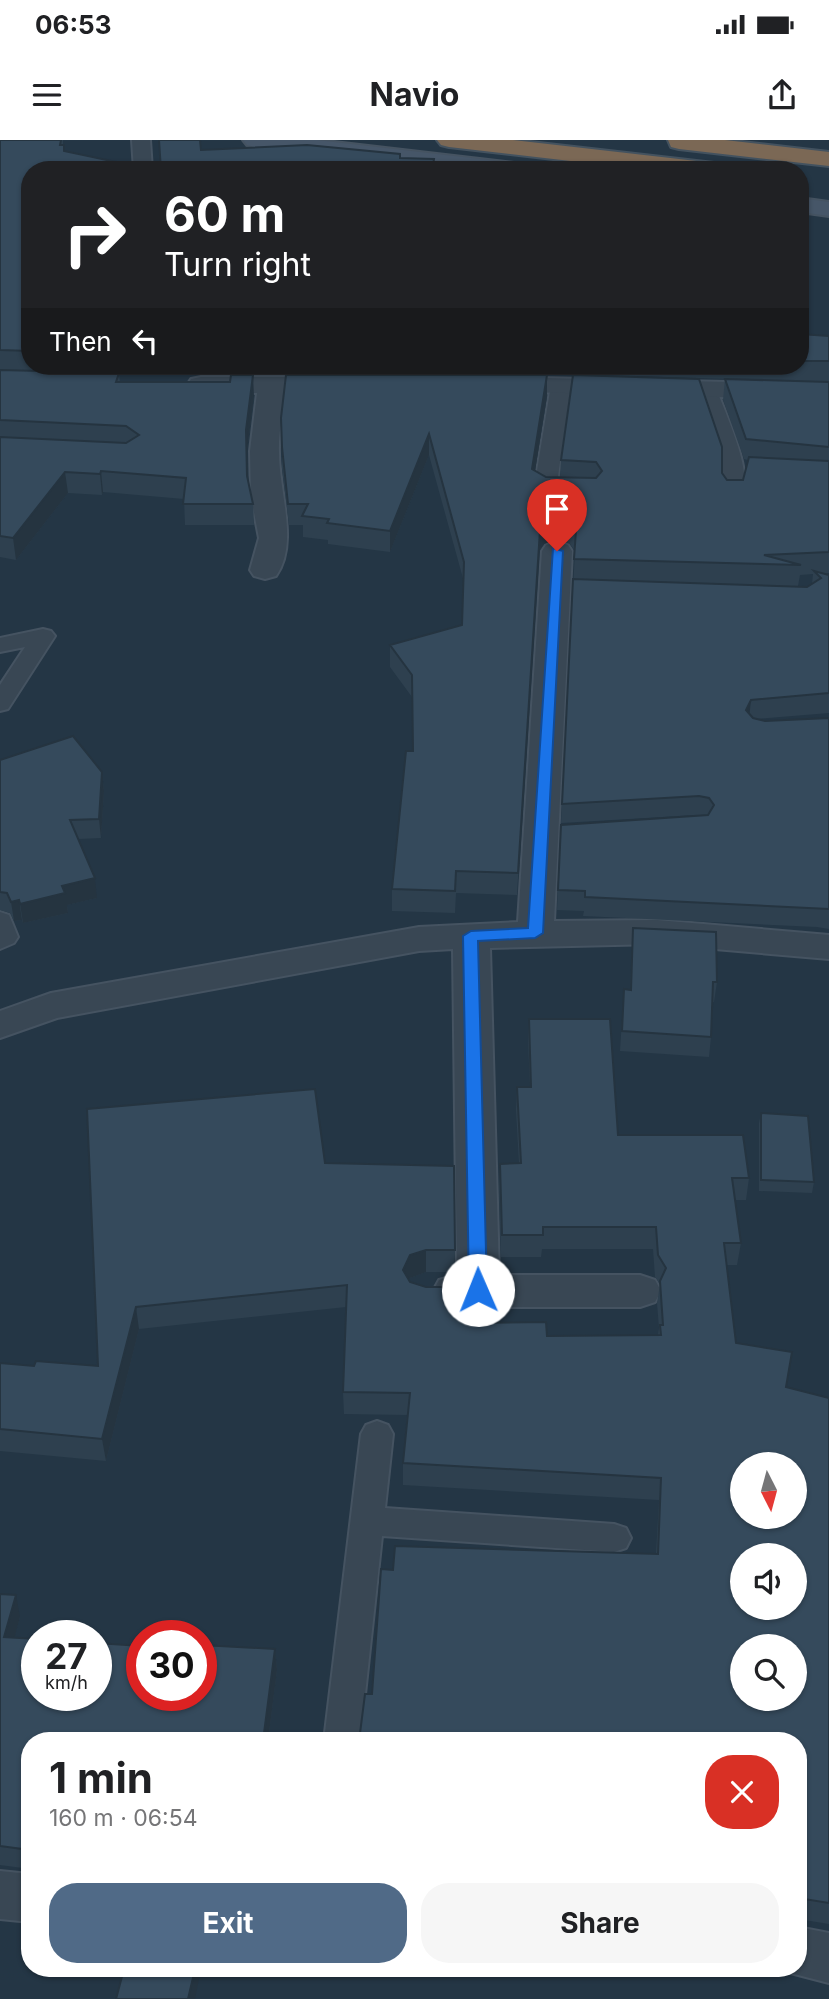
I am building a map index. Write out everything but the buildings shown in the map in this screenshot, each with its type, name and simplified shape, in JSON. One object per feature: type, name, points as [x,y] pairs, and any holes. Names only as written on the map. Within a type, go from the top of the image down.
[{"type":"highway","points":[[449,140],[634,161]]},
{"type":"highway","points":[[656,140],[829,159]]},
{"type":"highway","points":[[809,180],[829,183]]},
{"type":"street","points":[[255,140],[436,161]]},
{"type":"street","points":[[809,206],[829,209]]},
{"type":"street","points":[[181,385],[369,385]]},
{"type":"street","points":[[265,570],[274,538],[266,496],[264,452],[272,385]]},
{"type":"street","points":[[465,385],[829,391]]},
{"type":"street","points":[[535,933],[554,834],[569,590],[557,551]]},
{"type":"street","points":[[0,1025],[51,1006],[419,939],[535,933],[657,932],[829,947]]},
{"type":"street","points":[[471,936],[478,1290]]},
{"type":"street","points":[[426,1291],[640,1292]]},
{"type":"street","points":[[0,1895],[21,1897]]},
{"type":"street","points":[[807,1954],[829,1958]]},
{"type":"lane","points":[[141,140],[143,161]]},
{"type":"lane","points":[[561,385],[545,489],[587,491]]},
{"type":"lane","points":[[706,388],[734,468],[733,493]]},
{"type":"lane","points":[[734,468],[761,470]]},
{"type":"lane","points":[[0,645],[43,636],[0,704]]},
{"type":"lane","points":[[0,921],[5,937],[0,940]]},
{"type":"lane","points":[[343,1732],[377,1434]]},
{"type":"lane","points":[[367,1521],[614,1538]]},
{"type":"route","points":[[478,1290],[471,936],[535,933],[557,551]]}]
